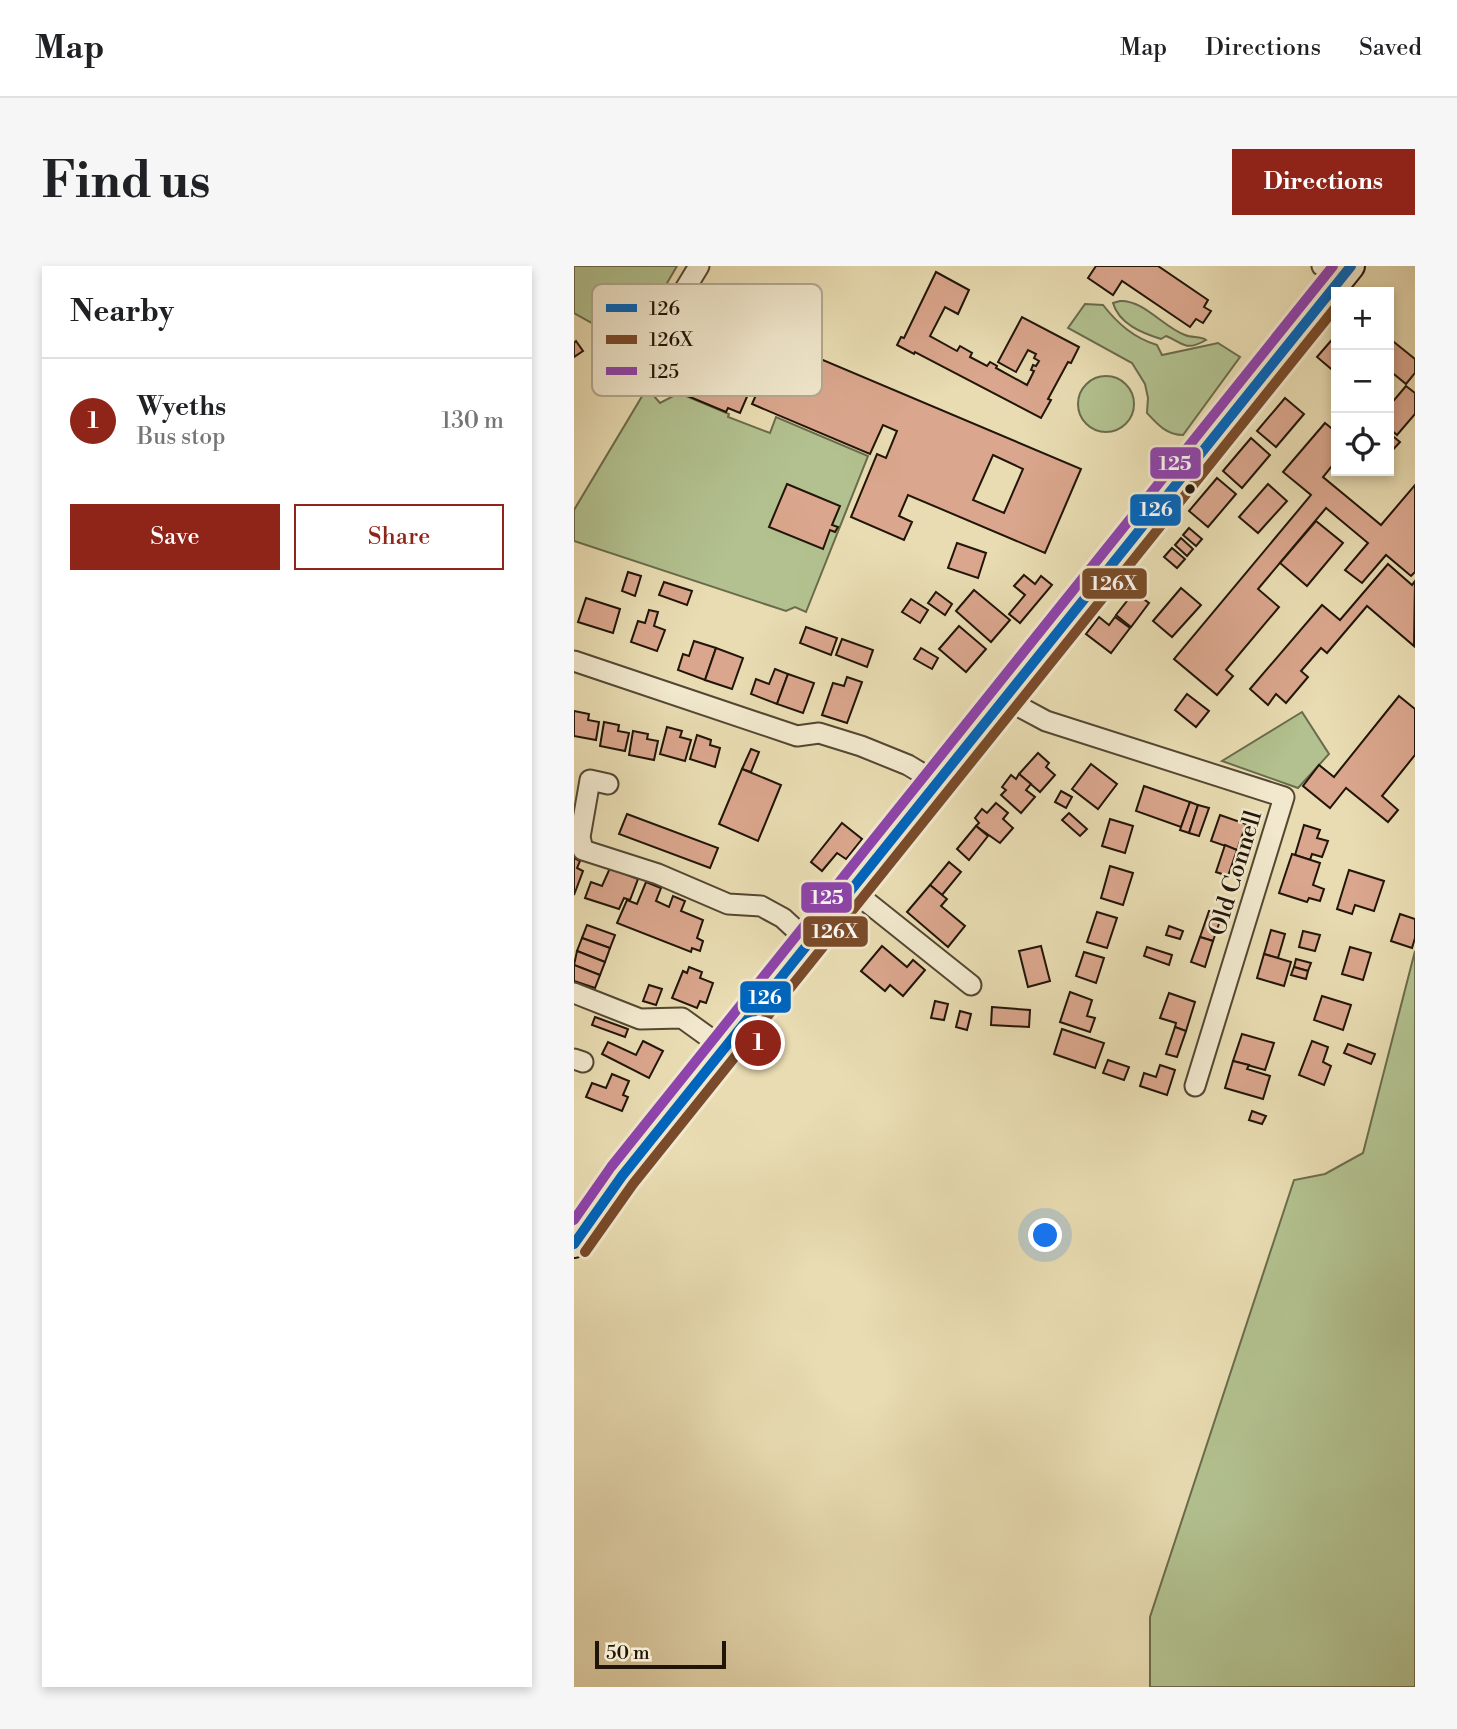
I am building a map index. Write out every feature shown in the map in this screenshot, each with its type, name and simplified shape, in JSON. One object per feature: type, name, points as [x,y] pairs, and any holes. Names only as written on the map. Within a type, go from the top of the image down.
[{"type":"main road","points":[[574,1244],[622,1176],[1005,699],[1338,269]]},
{"type":"street","points":[[688,284],[699,266]]},
{"type":"street","points":[[574,661],[797,736],[819,733],[861,746],[908,765],[938,783]]},
{"type":"street","name":"Old Connell","points":[[1005,699],[1046,721],[1284,797],[1195,1086]]},
{"type":"street","points":[[608,785],[590,779],[580,837],[583,850],[659,874],[728,904],[761,906],[783,918],[810,943]]},
{"type":"street","points":[[852,890],[971,985]]},
{"type":"street","points":[[574,993],[639,1019],[682,1018],[725,1049]]},
{"type":"green space","points":[[574,266],[677,266],[667,284],[592,284],[592,323],[574,313]]},
{"type":"green space","points":[[1120,301],[1145,309],[1185,335],[1206,340],[1189,346],[1166,336],[1161,339],[1139,331],[1120,317],[1113,303]]},
{"type":"green space","points":[[1085,304],[1103,305],[1127,330],[1157,345],[1162,355],[1218,343],[1240,357],[1183,435],[1172,433],[1147,413],[1145,384],[1132,363],[1068,328]]},
{"type":"green space","points":[[1106,376],[1117,378],[1126,384],[1132,393],[1132,415],[1126,424],[1117,430],[1106,432],[1095,430],[1086,424],[1080,415],[1078,404],[1080,393],[1086,384],[1095,378]]},
{"type":"green space","points":[[642,396],[654,396],[660,403],[673,396],[686,396],[729,414],[728,417],[770,433],[776,417],[868,456],[806,612],[795,607],[786,611],[574,541],[574,510]]},
{"type":"green space","points":[[1302,712],[1329,754],[1298,788],[1222,761]]},
{"type":"green space","points":[[1415,951],[1415,1687],[1150,1687],[1150,1617],[1294,1180],[1325,1174],[1363,1153]]},
{"type":"building","points":[[1096,266],[1158,266],[1208,300],[1204,307],[1211,311],[1203,323],[1196,319],[1190,327],[1122,281],[1113,295],[1088,278]]},
{"type":"building","points":[[936,272],[969,290],[958,314],[945,307],[930,336],[957,351],[960,346],[972,353],[970,357],[987,366],[990,362],[1027,385],[1034,371],[1031,370],[1033,365],[1036,366],[1039,361],[1034,358],[1036,354],[1028,350],[1016,372],[998,362],[1022,317],[1079,347],[1048,399],[1051,400],[1041,418],[897,345],[901,337],[904,338]]},
{"type":"building","points":[[576,341],[583,351],[574,357],[574,343]]},
{"type":"building","points":[[1331,341],[1331,369],[1317,357]]},
{"type":"building","points":[[1394,342],[1415,359],[1415,373],[1406,384],[1394,374]]},
{"type":"building","points":[[822,360],[1081,469],[1045,553],[908,495],[899,516],[912,522],[904,540],[851,517],[877,454],[886,458],[897,431],[883,425],[870,454],[752,404],[756,396],[822,396]],"holes":[[[993,455],[1023,469],[1004,513],[973,500]]]},
{"type":"building","points":[[1406,386],[1415,393],[1415,414],[1397,435],[1394,432],[1394,400]]},
{"type":"building","points":[[688,396],[747,396],[740,413],[728,408],[726,412]]},
{"type":"building","points":[[1285,398],[1304,414],[1276,447],[1257,431]]},
{"type":"building","points":[[1325,423],[1331,428],[1331,467],[1323,477],[1381,525],[1415,485],[1415,572],[1411,576],[1386,555],[1362,583],[1345,570],[1368,543],[1326,508],[1258,589],[1279,607],[1226,670],[1233,676],[1217,695],[1174,659],[1311,495],[1283,472]]},
{"type":"building","points":[[1394,437],[1400,442],[1394,449]]},
{"type":"building","points":[[1251,438],[1270,455],[1242,488],[1223,471]]},
{"type":"building","points":[[1217,478],[1236,494],[1208,527],[1189,511]]},
{"type":"building","points":[[787,484],[840,506],[832,525],[838,527],[835,532],[830,530],[823,549],[769,527]]},
{"type":"building","points":[[1268,484],[1287,501],[1258,533],[1239,517]]},
{"type":"building","points":[[1316,521],[1343,543],[1307,586],[1280,563]]},
{"type":"building","points":[[1189,528],[1202,539],[1196,546],[1183,535]]},
{"type":"building","points":[[1181,538],[1193,549],[1187,556],[1175,545]]},
{"type":"building","points":[[957,543],[986,553],[978,578],[948,568]]},
{"type":"building","points":[[1172,548],[1185,559],[1177,568],[1164,557]]},
{"type":"building","points":[[1388,564],[1412,585],[1415,581],[1414,646],[1367,606],[1327,653],[1321,648],[1301,671],[1308,677],[1286,703],[1276,694],[1268,705],[1250,689],[1322,605],[1340,620]]},
{"type":"building","points":[[628,572],[641,576],[635,596],[622,591]]},
{"type":"building","points":[[1024,575],[1035,584],[1041,576],[1052,585],[1020,623],[1009,614],[1025,595],[1014,586]]},
{"type":"building","points":[[664,582],[692,591],[687,605],[659,595]]},
{"type":"building","points":[[1181,588],[1201,605],[1172,637],[1153,621]]},
{"type":"building","points":[[974,590],[1010,620],[991,642],[956,611]]},
{"type":"building","points":[[936,592],[952,604],[945,615],[928,603]]},
{"type":"building","points":[[1134,592],[1149,603],[1131,627],[1116,615]]},
{"type":"building","points":[[586,598],[620,609],[613,633],[578,622]]},
{"type":"building","points":[[911,599],[928,610],[920,623],[902,612]]},
{"type":"building","points":[[649,610],[658,612],[654,626],[665,630],[657,651],[631,642],[638,621],[645,623]]},
{"type":"building","points":[[1099,617],[1109,625],[1115,617],[1130,628],[1111,653],[1086,634]]},
{"type":"building","points":[[959,626],[986,649],[966,672],[939,649]]},
{"type":"building","points":[[806,627],[837,638],[831,655],[800,643]]},
{"type":"building","points":[[842,639],[873,650],[867,667],[836,655]]},
{"type":"building","points":[[694,641],[716,648],[705,680],[678,670],[683,654],[689,656]]},
{"type":"building","points":[[716,648],[743,658],[732,689],[705,680]]},
{"type":"building","points":[[921,648],[938,658],[932,669],[914,659]]},
{"type":"building","points":[[775,669],[788,674],[777,704],[751,694],[756,679],[769,684]]},
{"type":"building","points":[[788,674],[814,683],[803,713],[777,704]]},
{"type":"building","points":[[847,677],[862,682],[847,723],[822,715],[833,683],[844,686]]},
{"type":"building","points":[[1187,694],[1209,711],[1196,727],[1175,710]]},
{"type":"building","points":[[1399,696],[1415,709],[1415,755],[1382,796],[1398,810],[1388,822],[1346,788],[1330,808],[1303,786],[1319,765],[1334,777]]},
{"type":"building","points":[[574,711],[589,714],[588,720],[599,722],[596,740],[574,736]]},
{"type":"building","points":[[604,722],[619,725],[618,731],[629,733],[625,751],[600,746]]},
{"type":"building","points":[[667,727],[682,731],[680,737],[691,740],[685,761],[660,754]]},
{"type":"building","points":[[633,731],[648,734],[647,739],[658,741],[654,760],[629,755]]},
{"type":"building","points":[[697,735],[711,740],[710,745],[720,748],[715,767],[690,759]]},
{"type":"building","points":[[751,749],[759,752],[751,772],[742,769]]},
{"type":"building","points":[[1038,753],[1049,763],[1046,767],[1055,775],[1040,792],[1019,774]]},
{"type":"building","points":[[1091,764],[1117,784],[1098,809],[1072,789]]},
{"type":"building","points":[[742,769],[781,785],[758,841],[719,824]]},
{"type":"building","points":[[1019,774],[1031,784],[1026,790],[1035,797],[1021,813],[1001,795],[1006,790],[1002,787],[1011,775],[1016,779]]},
{"type":"building","points":[[1144,786],[1190,802],[1181,827],[1136,811]]},
{"type":"building","points":[[1061,791],[1072,797],[1066,808],[1055,802]]},
{"type":"building","points":[[1190,802],[1198,805],[1189,833],[1180,830]]},
{"type":"building","points":[[996,803],[1008,813],[1003,819],[1013,828],[1000,843],[976,826],[979,823],[975,818],[982,809],[987,813]]},
{"type":"building","points":[[1198,805],[1209,808],[1199,836],[1189,833]]},
{"type":"building","points":[[1069,813],[1087,829],[1080,836],[1062,820]]},
{"type":"building","points":[[627,814],[718,848],[710,868],[619,834]]},
{"type":"building","points":[[1220,815],[1246,824],[1237,850],[1211,841]]},
{"type":"building","points":[[1110,819],[1133,826],[1125,853],[1102,846]]},
{"type":"building","points":[[842,823],[862,839],[846,859],[837,853],[822,871],[811,862]]},
{"type":"building","points":[[1304,825],[1320,830],[1317,838],[1328,841],[1322,857],[1312,854],[1310,860],[1295,855]]},
{"type":"building","points":[[976,826],[988,836],[969,860],[957,849]]},
{"type":"building","points":[[1225,845],[1237,850],[1228,876],[1216,872]]},
{"type":"building","points":[[1292,854],[1320,863],[1313,885],[1324,889],[1320,901],[1309,898],[1307,902],[1279,893]]},
{"type":"building","points":[[574,858],[580,861],[577,868],[583,871],[574,895]]},
{"type":"building","points":[[949,862],[961,872],[942,895],[930,885]]},
{"type":"building","points":[[1110,866],[1133,873],[1123,905],[1101,898]]},
{"type":"building","points":[[610,868],[638,879],[630,900],[624,898],[619,909],[585,898],[591,882],[602,886]]},
{"type":"building","points":[[1349,870],[1384,881],[1374,911],[1355,905],[1352,914],[1337,909]]},
{"type":"building","points":[[646,882],[661,888],[656,901],[669,907],[673,896],[685,901],[681,911],[703,920],[697,938],[703,941],[700,951],[692,948],[691,952],[617,923],[627,900],[637,904]]},
{"type":"building","points":[[930,885],[947,899],[941,906],[965,926],[948,947],[907,912]]},
{"type":"building","points":[[1209,911],[1222,915],[1213,941],[1200,937]]},
{"type":"building","points":[[1097,912],[1117,918],[1107,948],[1087,942]]},
{"type":"building","points":[[1400,914],[1415,919],[1412,948],[1391,941]]},
{"type":"building","points":[[587,925],[615,935],[610,948],[582,938]]},
{"type":"building","points":[[1169,926],[1183,931],[1180,939],[1166,935]]},
{"type":"building","points":[[1271,930],[1285,934],[1278,958],[1264,954]]},
{"type":"building","points":[[1303,931],[1320,935],[1315,951],[1299,947]]},
{"type":"building","points":[[1200,937],[1213,941],[1205,967],[1191,962]]},
{"type":"building","points":[[582,938],[610,948],[605,962],[577,951]]},
{"type":"building","points":[[882,946],[907,967],[913,960],[925,970],[903,996],[890,985],[885,991],[861,971]]},
{"type":"building","points":[[1041,946],[1050,981],[1028,987],[1019,951]]},
{"type":"building","points":[[1147,947],[1172,955],[1169,965],[1144,956]]},
{"type":"building","points":[[1350,947],[1371,953],[1363,980],[1342,974]]},
{"type":"building","points":[[577,951],[605,962],[600,975],[574,965]]},
{"type":"building","points":[[1084,952],[1104,958],[1096,983],[1076,976]]},
{"type":"building","points":[[1264,954],[1291,962],[1284,986],[1257,978]]},
{"type":"building","points":[[1296,959],[1311,963],[1308,971],[1294,967]]},
{"type":"building","points":[[574,965],[600,975],[595,988],[574,981]]},
{"type":"building","points":[[689,967],[702,972],[700,978],[713,983],[706,1003],[700,1001],[697,1008],[672,998],[683,971],[687,973]]},
{"type":"building","points":[[1294,967],[1308,971],[1306,979],[1291,975]]},
{"type":"building","points":[[649,985],[662,989],[656,1005],[643,1001]]},
{"type":"building","points":[[1070,992],[1092,1000],[1087,1016],[1095,1018],[1090,1032],[1060,1022]]},
{"type":"building","points":[[1169,993],[1195,1002],[1186,1031],[1175,1027],[1176,1023],[1160,1018]]},
{"type":"building","points":[[1322,996],[1351,1005],[1343,1030],[1314,1020]]},
{"type":"building","points":[[935,1001],[948,1004],[944,1020],[931,1018]]},
{"type":"building","points":[[992,1007],[1030,1010],[1029,1027],[991,1025]]},
{"type":"building","points":[[960,1011],[971,1014],[967,1030],[956,1027]]},
{"type":"building","points":[[595,1017],[628,1029],[625,1037],[592,1025]]},
{"type":"building","points":[[1175,1027],[1186,1031],[1177,1057],[1166,1054]]},
{"type":"building","points":[[1062,1029],[1104,1043],[1095,1068],[1054,1054]]},
{"type":"building","points":[[1242,1034],[1274,1043],[1265,1070],[1233,1061]]},
{"type":"building","points":[[643,1041],[663,1051],[649,1078],[602,1054],[608,1042],[636,1055]]},
{"type":"building","points":[[1312,1041],[1328,1047],[1323,1062],[1331,1066],[1324,1085],[1299,1075]]},
{"type":"building","points":[[1348,1044],[1375,1054],[1371,1064],[1344,1053]]},
{"type":"building","points":[[1108,1060],[1129,1067],[1124,1080],[1103,1073]]},
{"type":"building","points":[[1233,1061],[1249,1065],[1247,1069],[1270,1076],[1263,1099],[1225,1088]]},
{"type":"building","points":[[1160,1065],[1175,1070],[1167,1095],[1140,1086],[1144,1073],[1156,1077]]},
{"type":"building","points":[[612,1074],[629,1081],[623,1095],[628,1097],[622,1111],[586,1097],[592,1083],[606,1088]]},
{"type":"building","points":[[1252,1111],[1266,1116],[1262,1124],[1249,1120]]},
{"type":"transit line","name":"125","points":[[574,1220],[611,1167],[1333,266]]},
{"type":"transit line","name":"126","points":[[574,1244],[622,1176],[1351,266]]},
{"type":"transit line","name":"126X","points":[[585,1252],[633,1184],[1331,313]]},
{"type":"place","name":"Wyeths","points":[[758,1043]]}]
